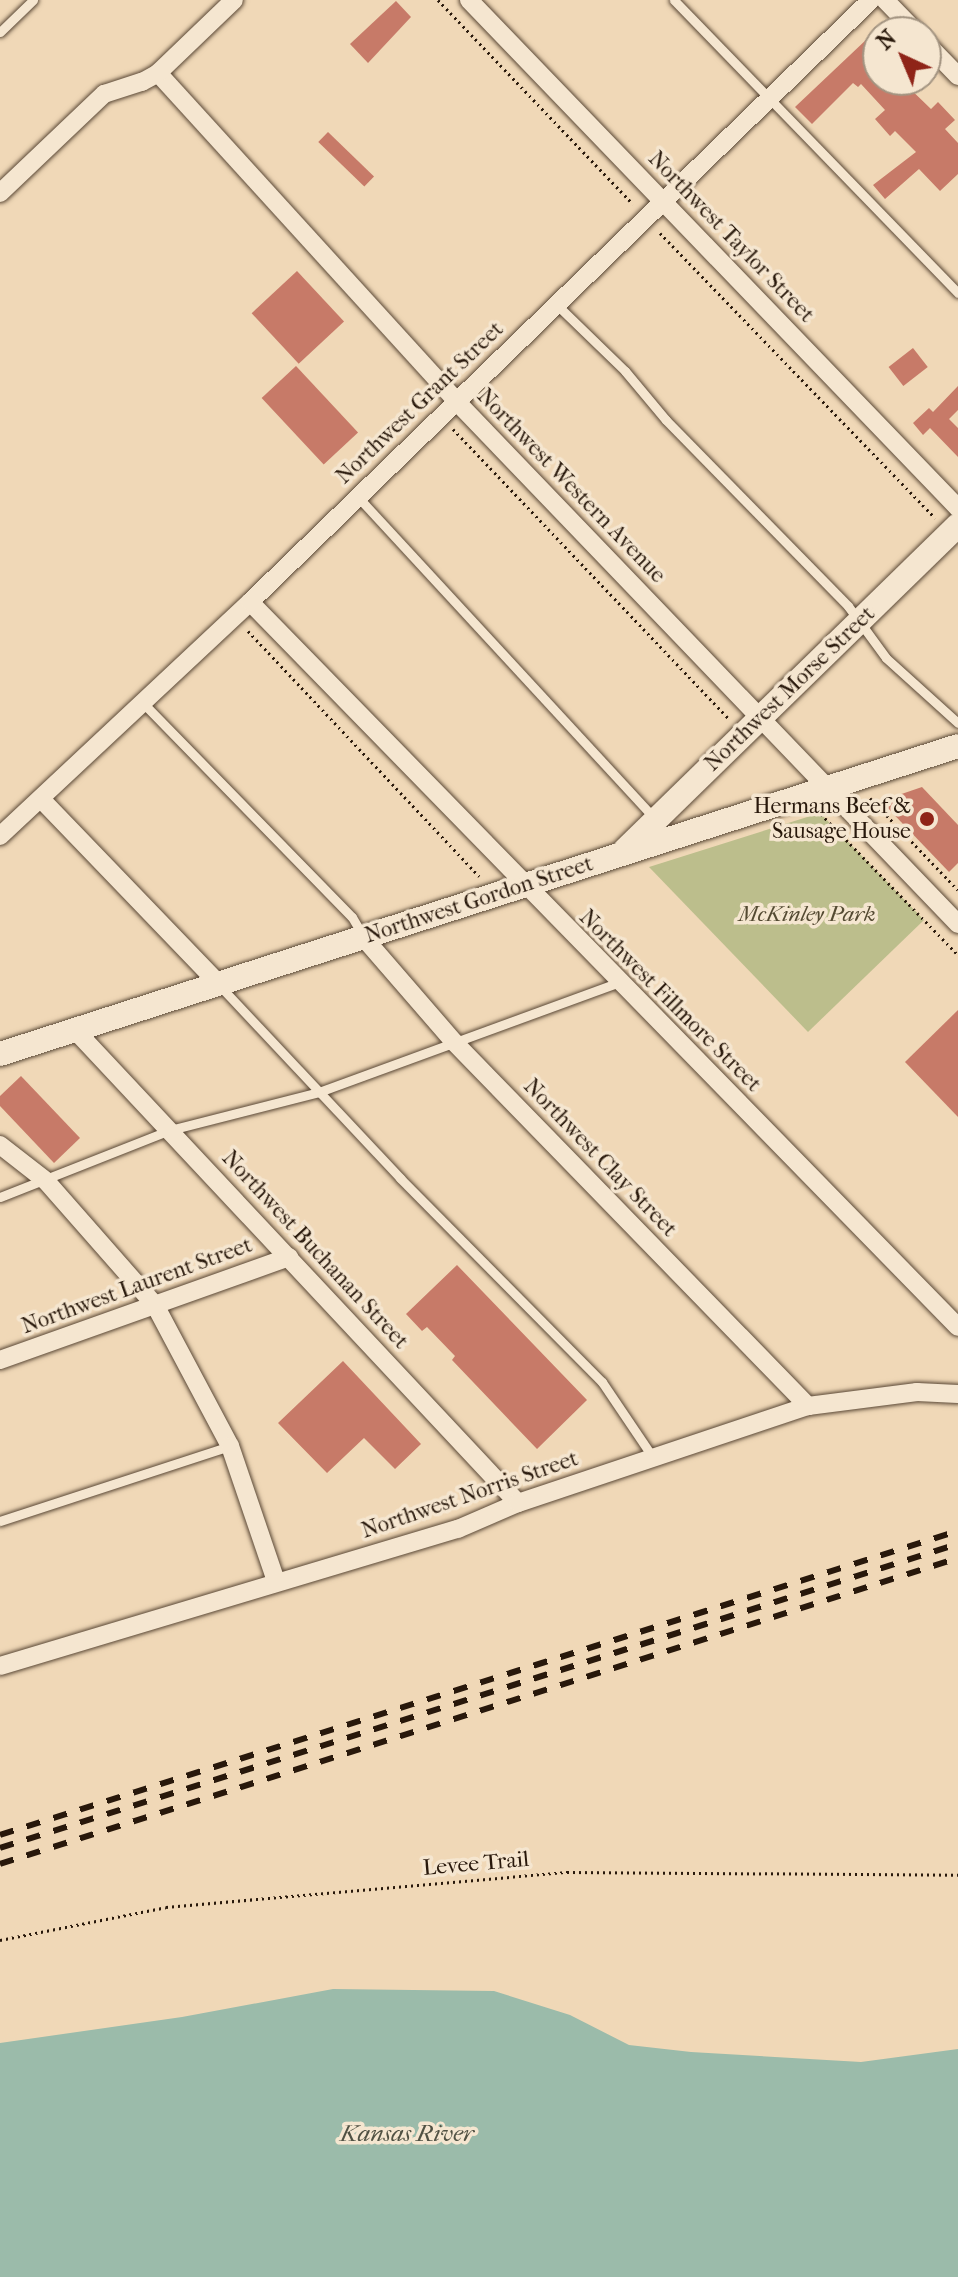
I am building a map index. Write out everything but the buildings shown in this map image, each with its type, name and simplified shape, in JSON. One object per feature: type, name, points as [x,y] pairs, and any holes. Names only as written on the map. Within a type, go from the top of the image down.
[{"type":"main road","name":"Northwest Morse Street","points":[[623,853],[754,710],[860,621],[951,517]]},
{"type":"main road","name":"Northwest Gordon Street","points":[[0,1054],[958,746]]},
{"type":"street","points":[[0,193],[104,94],[142,82],[158,73],[234,0]]},
{"type":"street","name":"Northwest Taylor Street","points":[[469,0],[662,200],[951,517]]},
{"type":"street","name":"Northwest Grant Street","points":[[0,836],[8,820],[41,799],[250,602],[871,0]]},
{"type":"street","points":[[885,0],[900,16]]},
{"type":"street","points":[[942,60],[958,76]]},
{"type":"street","name":"Northwest Western Avenue","points":[[158,73],[456,401],[958,924]]},
{"type":"street","name":"Northwest Fillmore Street","points":[[250,602],[524,887],[958,1327]]},
{"type":"street","points":[[41,799],[219,984]]},
{"type":"street","name":"Northwest Clay Street","points":[[364,938],[454,1042],[808,1406]]},
{"type":"street","name":"Northwest Buchanan Street","points":[[75,1030],[518,1503]]},
{"type":"street","points":[[0,1145],[46,1181],[155,1305],[230,1446],[276,1581]]},
{"type":"street","name":"Northwest Laurent Street","points":[[0,1360],[289,1257]]},
{"type":"street","name":"Northwest Norris Street","points":[[0,1666],[89,1642],[276,1581],[458,1529],[518,1503],[808,1406],[917,1392],[958,1394]]},
{"type":"lane","points":[[0,32],[33,0]]},
{"type":"lane","points":[[674,0],[958,293]]},
{"type":"lane","points":[[556,304],[625,371],[666,420],[717,468],[860,621],[886,658],[958,723]]},
{"type":"lane","points":[[358,497],[655,819]]},
{"type":"lane","points":[[143,703],[352,917],[364,938]]},
{"type":"lane","points":[[0,1197],[170,1130],[319,1092],[619,982]]},
{"type":"lane","points":[[219,984],[319,1092],[602,1382],[654,1459]]},
{"type":"lane","points":[[0,1521],[230,1446]]},
{"type":"path","points":[[438,0],[645,217],[951,517]]},
{"type":"path","points":[[449,425],[729,719],[754,710]]},
{"type":"path","points":[[234,617],[497,894]]},
{"type":"path","points":[[868,795],[958,890]]},
{"type":"path","points":[[820,813],[958,955]]},
{"type":"path","name":"Levee Trail","points":[[0,1940],[166,1907],[567,1872],[958,1875]]},
{"type":"green space","name":"McKinley Park","points":[[820,813],[924,920],[808,1032],[649,867]]},
{"type":"water","name":"Kansas River","points":[[333,1989],[494,1991],[570,2015],[629,2045],[691,2052],[861,2062],[958,2049],[958,2277],[0,2277],[0,2043],[182,2017]]},
{"type":"railway","points":[[0,1835],[958,1531]]},
{"type":"railway","points":[[0,1848],[958,1544]]},
{"type":"railway","points":[[0,1864],[958,1558]]},
{"type":"place","name":"Hermans Beef & Sausage House","points":[[927,819]]}]
